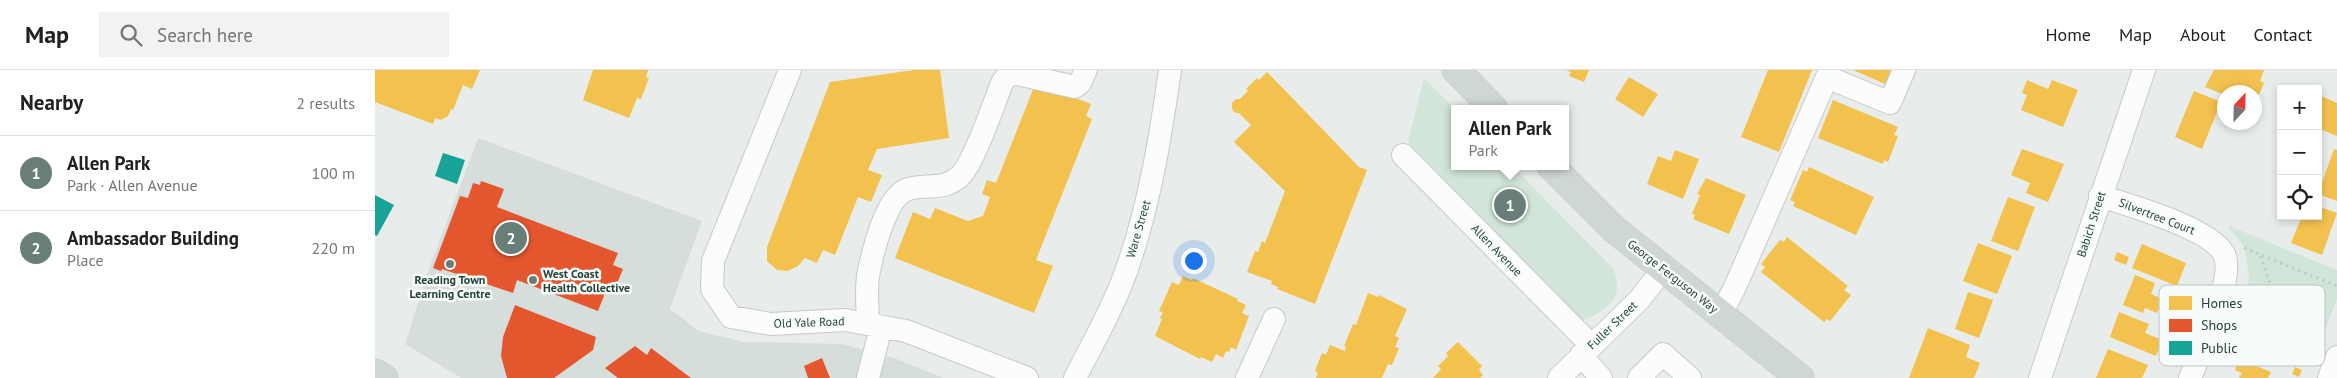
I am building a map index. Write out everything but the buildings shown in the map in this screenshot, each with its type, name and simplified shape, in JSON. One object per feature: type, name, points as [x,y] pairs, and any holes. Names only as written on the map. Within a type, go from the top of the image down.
[{"type":"main road","points":[[1456,70],[1490,105]]},
{"type":"main road","name":"George Ferguson Way","points":[[1555,170],[1614,229],[1800,378]]},
{"type":"main road","points":[[375,373],[384,378]]},
{"type":"street","name":"Old Yale Road","points":[[790,70],[713,261],[711,289],[731,317],[771,324],[845,320],[906,331],[1027,378]]},
{"type":"street","points":[[868,378],[875,325],[868,272],[889,207],[898,194],[907,189],[941,187],[961,175],[973,152],[1002,83],[1002,72],[1075,87],[1080,83],[1086,70]]},
{"type":"street","name":"Ware Street","points":[[1075,378],[1104,323],[1131,258],[1156,165],[1171,70]]},
{"type":"street","points":[[1721,314],[1735,287],[1827,78],[1890,103],[1904,70]]},
{"type":"street","name":"Babich Street","points":[[2040,378],[2144,70]]},
{"type":"street","name":"Allen Avenue","points":[[1403,155],[1586,350],[1601,378]]},
{"type":"street","name":"Silvertree Court","points":[[2100,196],[2198,231],[2213,241],[2224,255]]},
{"type":"street","points":[[2224,255],[2224,285]]},
{"type":"street","name":"Fuller Street","points":[[1559,378],[1639,300],[1663,270]]},
{"type":"street","points":[[1247,378],[1274,319]]},
{"type":"street","points":[[1639,378],[1663,354],[1690,378]]},
{"type":"street","points":[[2329,378],[2337,357]]},
{"type":"street","points":[[2190,378],[2194,366]]},
{"type":"path","points":[[2224,255],[2244,248],[2337,286]]},
{"type":"path","points":[[2259,255],[2271,285]]},
{"type":"shaded area","points":[[478,138],[702,221],[670,309],[699,331],[744,342],[842,344],[897,359],[943,378],[461,378],[405,344],[430,266]]},
{"type":"green space","points":[[1424,78],[1451,105],[1451,170],[1516,170],[1614,269],[1617,289],[1613,300],[1604,309],[1582,321],[1408,142]]},
{"type":"green space","points":[[2227,225],[2337,270],[2337,299],[2325,330],[2325,285],[2247,285],[2249,279],[2245,248]]},
{"type":"place","name":"Allen Park","points":[[1510,205]]},
{"type":"place","name":"Ambassador Building","points":[[511,238]]},
{"type":"place","name":"Reading Town Learning Centre","points":[[450,264]]},
{"type":"place","name":"West Coast Health Collective","points":[[533,280]]}]
